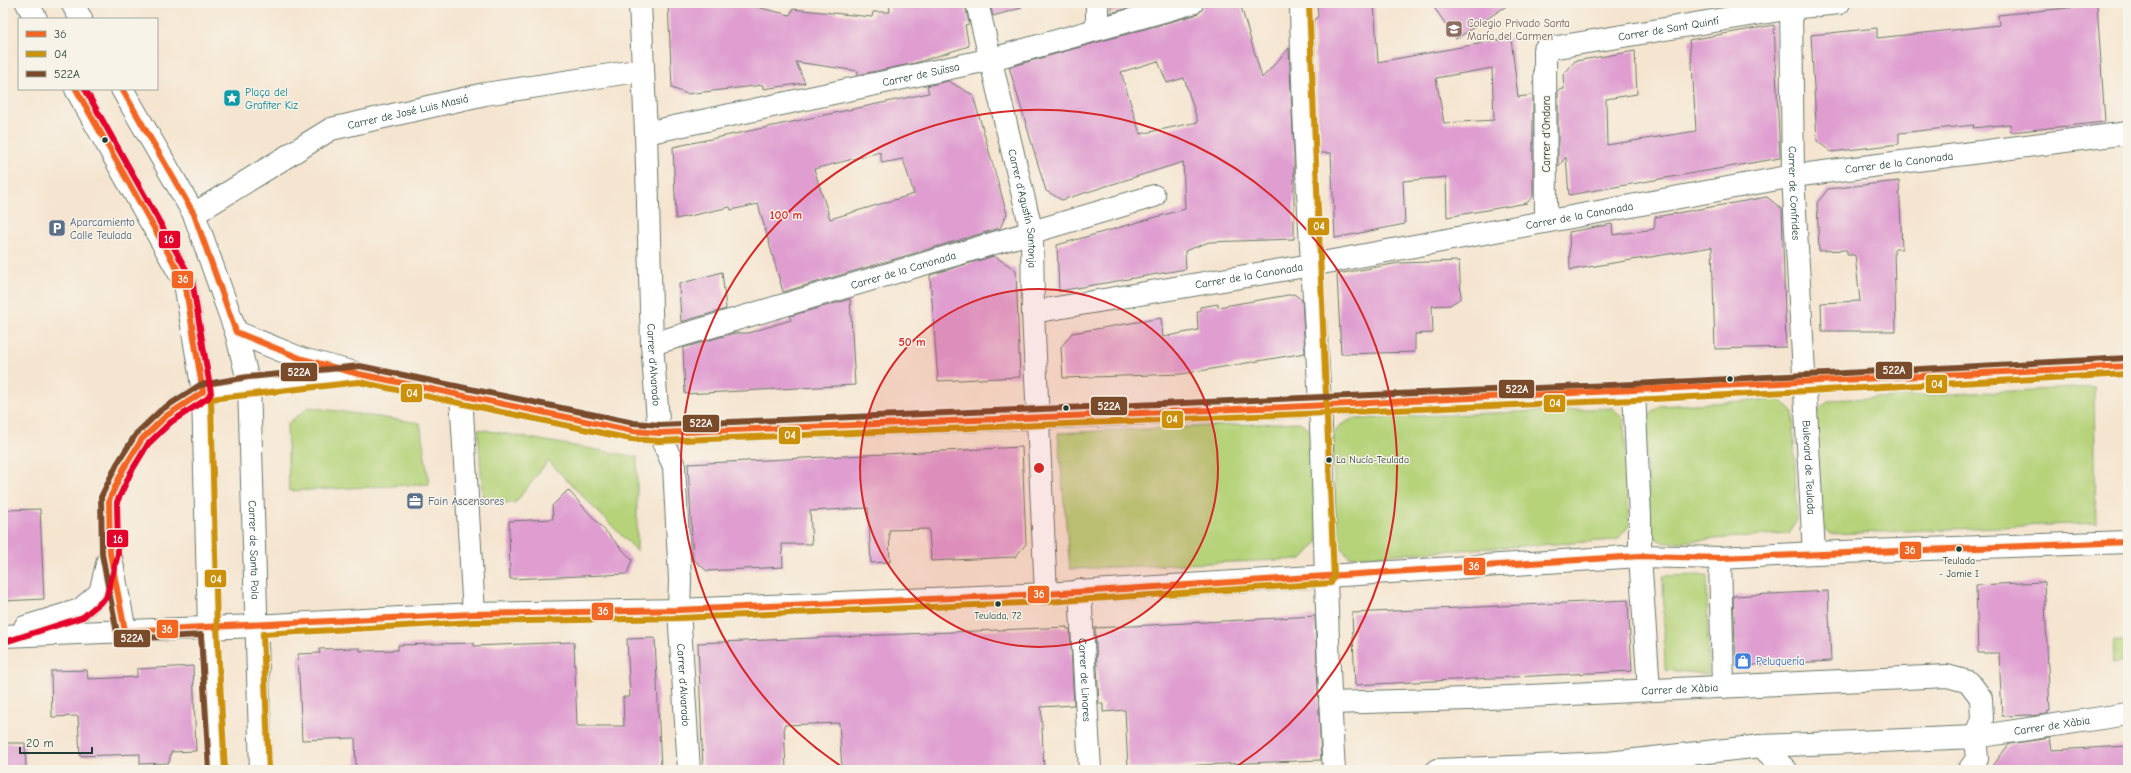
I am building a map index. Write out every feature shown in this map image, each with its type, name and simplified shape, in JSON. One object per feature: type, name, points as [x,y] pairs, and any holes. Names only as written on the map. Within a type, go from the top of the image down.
[{"type":"street","points":[[27,3],[35,18]]},
{"type":"street","points":[[72,3],[80,18]]},
{"type":"street","name":"Carrer d'Alvarado","points":[[640,3],[646,133],[652,344],[659,432],[674,466],[680,579],[679,610],[689,770]]},
{"type":"street","name":"Carrer d'Agustín Santonja","points":[[977,3],[992,59],[1032,233],[1033,312],[1046,594]]},
{"type":"street","points":[[1097,29],[1098,3]]},
{"type":"street","name":"Carrer de Suïssa","points":[[646,133],[992,59],[1192,3]]},
{"type":"street","points":[[1300,3],[1320,405],[1330,703],[1334,770]]},
{"type":"street","name":"Carrer de Sant Quintí","points":[[1545,49],[1791,6],[1839,3]]},
{"type":"street","name":"Carrer de Confrides","points":[[1791,6],[1793,176],[1804,383]]},
{"type":"street","name":"Carrer d'Ondara","points":[[1545,49],[1546,220]]},
{"type":"street","name":"Carrer de José Luis Masiá","points":[[194,214],[331,129],[485,94],[643,70]]},
{"type":"street","points":[[77,90],[185,283],[203,392],[209,627],[217,770]]},
{"type":"street","name":"Carrer de Santa Pola","points":[[123,90],[194,214],[236,332],[249,385],[255,626],[261,770]]},
{"type":"street","name":"Carrer de la Canonada","points":[[1033,312],[1312,265],[1546,220],[1793,176],[2128,133]]},
{"type":"street","name":"Carrer de la Canonada","points":[[652,344],[1154,196]]},
{"type":"street","points":[[236,332],[302,359],[359,374],[633,431],[659,432],[1038,418],[1634,392],[2128,366]]},
{"type":"street","points":[[125,632],[110,553],[109,500],[124,468],[147,435],[166,416],[203,392],[249,385],[359,374]]},
{"type":"street","name":"Bulevard de Teulada","points":[[1804,383],[1814,553]]},
{"type":"street","points":[[1634,392],[1640,517],[1640,556],[1649,690]]},
{"type":"street","points":[[461,395],[474,614]]},
{"type":"street","points":[[3,635],[125,632],[474,614],[679,610],[1046,594],[1080,590],[1326,577],[1640,556],[1720,558],[1814,553],[2128,542]]},
{"type":"street","points":[[3,635],[80,610],[100,593],[110,553]]},
{"type":"street","points":[[1720,558],[1723,687]]},
{"type":"street","name":"Carrer de Linares","points":[[1080,590],[1090,770]]},
{"type":"street","name":"Carrer de Xàbia","points":[[1330,703],[1947,676],[1969,682],[1981,698],[1982,719],[1975,737]]},
{"type":"street","name":"Carrer de Xàbia","points":[[1437,770],[1608,763],[1761,746],[1975,737],[2128,714]]},
{"type":"street","points":[[1969,770],[1978,759],[1975,737]]},
{"type":"street","points":[[1761,746],[1786,770]]},
{"type":"green space","points":[[2094,387],[2096,523],[1831,534],[1819,523],[1814,414],[1830,400]]},
{"type":"green space","points":[[1780,399],[1793,412],[1797,520],[1789,533],[1665,543],[1651,536],[1644,420],[1660,406]]},
{"type":"green space","points":[[309,407],[420,423],[429,484],[289,491],[287,424]]},
{"type":"green space","points":[[1613,408],[1624,419],[1629,526],[1617,540],[1349,557],[1337,542],[1332,438],[1339,426],[1352,419]]},
{"type":"green space","points":[[1300,422],[1311,431],[1318,542],[1302,559],[1070,569],[1058,433]]},
{"type":"green space","points":[[478,429],[637,457],[637,551],[548,461],[515,503],[483,501]]},
{"type":"green space","points":[[1707,575],[1708,674],[1665,670],[1663,576]]},
{"type":"green space","points":[[2114,640],[2128,642],[2128,663],[2112,663]]},
{"type":"building","points":[[668,3],[740,3],[790,15],[793,9],[872,17],[873,12],[890,12],[889,3],[965,3],[969,24],[965,25],[969,46],[915,63],[857,75],[858,71],[796,62],[805,83],[763,89],[763,85],[687,94],[672,88]]},
{"type":"building","points":[[990,3],[1020,3],[1021,8],[993,16]]},
{"type":"building","points":[[1111,3],[1146,3],[1111,13]]},
{"type":"building","points":[[1204,3],[1240,3],[1262,78],[1289,48],[1294,154],[1294,239],[1209,242],[1185,251],[1186,269],[1059,291],[1057,245],[1185,209],[1183,162],[1062,200],[1046,191],[1009,67],[1195,15],[1201,11]],"holes":[[[1158,61],[1167,83],[1184,78],[1198,122],[1140,134],[1121,72]]]},
{"type":"building","points":[[1317,3],[1374,3],[1378,62],[1511,38],[1518,97],[1533,95],[1533,196],[1527,203],[1447,217],[1446,177],[1403,181],[1405,224],[1335,238],[1331,153],[1319,153],[1314,21],[1318,16]],"holes":[[[1492,68],[1494,120],[1444,123],[1436,78]]]},
{"type":"building","points":[[1431,3],[1511,3],[1456,39]]},
{"type":"building","points":[[2097,5],[2105,122],[2011,132],[2010,124],[1973,128],[1974,125],[1899,133],[1899,144],[1831,152],[1817,141],[1811,35],[1877,28],[1877,38],[1999,25],[1998,15]]},
{"type":"building","points":[[1774,25],[1780,158],[1569,195],[1566,157],[1558,167],[1558,90],[1564,89],[1563,75],[1575,61],[1635,51],[1637,94],[1606,99],[1607,145],[1696,131],[1689,40]]},
{"type":"building","points":[[948,81],[973,95],[1007,214],[1000,228],[783,292],[758,204],[731,210],[730,207],[676,219],[673,147],[929,93],[927,86]],"holes":[[[880,152],[882,163],[903,159],[914,194],[830,219],[814,169]]]},
{"type":"building","points":[[1899,181],[1902,249],[1894,249],[1896,331],[1822,331],[1821,303],[1860,301],[1855,255],[1847,255],[1847,250],[1819,251],[1817,203],[1828,189]]},
{"type":"building","points":[[1767,197],[1782,209],[1786,347],[1715,349],[1712,247],[1570,270],[1569,232],[1612,224],[1613,235],[1654,229],[1655,217]]},
{"type":"building","points":[[994,256],[1016,270],[1020,377],[938,381],[930,275]]},
{"type":"building","points":[[1459,261],[1461,298],[1450,305],[1432,306],[1433,333],[1415,334],[1415,352],[1341,354],[1337,274],[1399,263]]},
{"type":"building","points":[[722,272],[726,309],[681,322],[679,284]]},
{"type":"building","points":[[1294,294],[1302,300],[1305,353],[1182,374],[1063,378],[1061,347],[1072,333],[1161,318],[1163,337],[1198,330],[1197,311],[1200,311],[1200,307],[1218,304],[1218,307]]},
{"type":"building","points":[[850,299],[855,385],[685,394],[683,348],[734,333],[748,333],[791,320],[790,316]]},
{"type":"building","points":[[1022,447],[1026,544],[1015,557],[931,561],[929,529],[889,530],[890,562],[871,563],[868,508],[810,511],[812,544],[782,544],[783,567],[707,571],[693,559],[688,464]]},
{"type":"building","points":[[568,490],[632,560],[627,574],[510,579],[509,521],[553,519],[552,506]]},
{"type":"building","points":[[40,509],[44,599],[3,601],[3,510]]},
{"type":"building","points":[[2044,582],[2050,711],[2046,712],[2047,714],[2031,716],[2032,715],[2002,716],[1999,653],[1978,653],[1976,585]]},
{"type":"building","points":[[1828,591],[1831,661],[1736,666],[1733,596]]},
{"type":"building","points":[[1628,600],[1632,671],[1355,685],[1352,613]]},
{"type":"building","points":[[1315,616],[1321,760],[1128,768],[1125,710],[1103,712],[1103,704],[1099,704],[1095,628]]},
{"type":"building","points":[[1067,627],[1067,629],[1070,629],[1074,705],[1041,707],[1044,770],[842,770],[839,723],[784,725],[786,770],[703,770],[698,643]]},
{"type":"building","points":[[655,638],[661,770],[356,770],[355,738],[302,740],[298,654],[320,653],[319,649],[360,648],[360,651],[398,650],[398,645],[474,643],[474,646],[574,642],[577,726],[624,726],[623,697],[630,697],[627,639]]},
{"type":"building","points":[[193,666],[196,751],[171,752],[169,763],[140,764],[140,754],[80,756],[78,716],[52,717],[51,671],[87,670],[88,679],[137,677],[137,669]]},
{"type":"building","points":[[2050,738],[2052,750],[2128,746],[2128,770],[1990,770],[2009,744]]},
{"type":"building","points":[[3,743],[25,743],[26,770],[3,770]]},
{"type":"transit line","name":"04","points":[[269,770],[263,634],[474,622],[679,618],[1046,602],[1331,583],[1334,577],[1309,3]]},
{"type":"transit line","name":"36","points":[[77,90],[185,283],[203,392],[166,416],[142,439],[124,468],[109,500],[110,553],[125,631],[474,614],[679,610],[1046,594],[1640,556],[1720,558],[2128,542]]},
{"type":"transit line","name":"16","points":[[5,642],[83,617],[106,598],[118,554],[117,502],[131,472],[148,444],[171,422],[208,398],[211,393],[192,280],[86,90]]},
{"type":"transit line","name":"36","points":[[123,90],[194,214],[236,332],[302,359],[359,374],[633,431],[659,433],[1026,418],[1577,394],[2128,366]]},
{"type":"transit line","name":"522A","points":[[209,770],[201,635],[125,639],[120,637],[117,633],[102,554],[101,497],[117,464],[136,434],[161,410],[200,385],[248,377],[360,366],[634,423],[659,425],[1634,384],[2128,358]]},
{"type":"transit line","name":"04","points":[[225,770],[217,627],[211,399],[359,382],[631,439],[659,441],[1634,400],[2128,374]]},
{"type":"place","name":"Colegio Privado Santa María del Carmen","points":[[1454,29]]},
{"type":"place","name":"Plaça del Grafiter Kiz","points":[[232,98]]},
{"type":"place","name":"Aparcamiento Calle Teulada","points":[[57,228]]},
{"type":"place","name":"La Nucía-Teulada","points":[[1329,460]]},
{"type":"place","name":"Fain Ascensores","points":[[415,501]]},
{"type":"place","name":"Teulada - Jamie I","points":[[1959,549]]},
{"type":"place","name":"Teulada, 72","points":[[998,604]]},
{"type":"place","name":"Peluquería","points":[[1743,661]]}]
